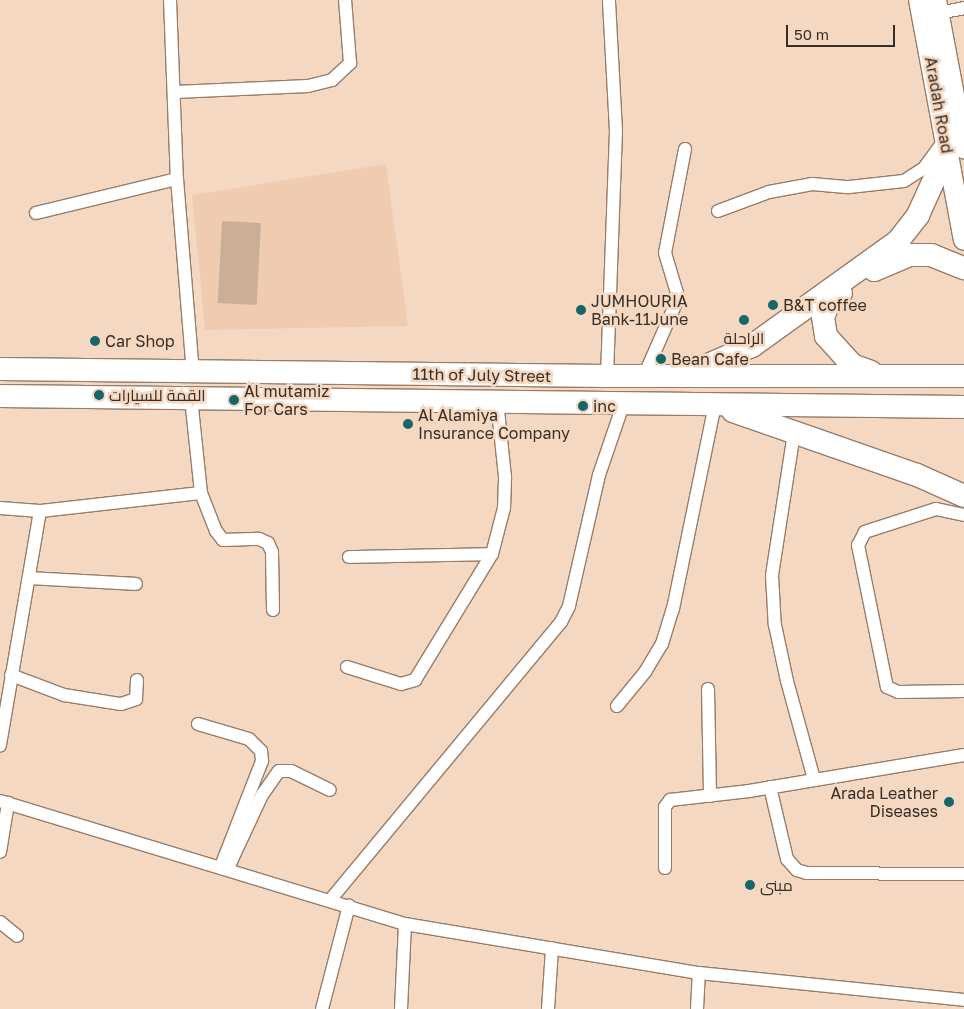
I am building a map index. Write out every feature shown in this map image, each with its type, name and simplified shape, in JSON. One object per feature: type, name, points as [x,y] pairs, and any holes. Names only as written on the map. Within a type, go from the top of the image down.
[{"type":"highway","points":[[681,376],[752,346],[898,241],[918,215],[952,146]]},
{"type":"highway","points":[[877,374],[852,365],[826,336],[823,317],[830,300],[889,262],[910,255],[931,255],[964,268]]},
{"type":"highway","name":"11th of July Street","points":[[0,369],[607,376],[877,374],[953,376]]},
{"type":"highway","name":"11th of July Street","points":[[0,396],[958,407]]},
{"type":"highway","points":[[715,405],[917,475],[964,496]]},
{"type":"main road","name":"Aradah Road","points":[[919,0],[952,146]]},
{"type":"main road","name":"Aradah Road","points":[[937,6],[964,240]]},
{"type":"street","points":[[170,0],[177,179],[193,372]]},
{"type":"street","points":[[175,92],[308,86],[332,80],[350,63],[346,0]]},
{"type":"street","points":[[607,376],[616,131],[608,0]]},
{"type":"street","points":[[937,6],[964,8]]},
{"type":"street","points":[[718,210],[769,192],[812,184],[849,187],[904,181],[952,146]]},
{"type":"street","points":[[644,376],[676,303],[677,293],[665,254],[684,149]]},
{"type":"street","points":[[36,213],[177,179]]},
{"type":"street","points":[[191,398],[201,493],[216,531],[223,540],[259,539],[268,543],[272,552],[273,610]]},
{"type":"street","points":[[347,667],[401,684],[415,680],[492,554],[504,508],[505,477],[496,401]]},
{"type":"street","points":[[331,899],[561,622],[569,606],[599,475],[623,404]]},
{"type":"street","points":[[617,706],[645,672],[662,644],[673,609],[715,405]]},
{"type":"street","points":[[794,433],[772,575],[785,672],[814,779]]},
{"type":"street","points":[[0,508],[40,511],[201,493]]},
{"type":"street","points":[[964,515],[936,509],[865,532],[858,545],[888,688],[898,692],[964,691]]},
{"type":"street","points":[[0,746],[40,511]]},
{"type":"street","points":[[349,557],[492,554]]},
{"type":"street","points":[[30,578],[136,584]]},
{"type":"street","points":[[11,674],[64,694],[121,704],[136,699],[137,680]]},
{"type":"street","points":[[708,689],[710,796]]},
{"type":"street","points":[[198,724],[249,739],[261,751],[262,761],[225,867]]},
{"type":"street","points":[[665,868],[667,801],[770,787],[964,755]]},
{"type":"street","points":[[225,867],[262,794],[279,771],[291,771],[330,790]]},
{"type":"street","points":[[770,787],[787,859],[797,870],[807,873],[964,874]]},
{"type":"street","points":[[0,852],[4,802],[331,899],[404,924],[699,973],[964,1000]]},
{"type":"street","points":[[322,1009],[349,905]]},
{"type":"street","points":[[0,922],[17,936]]},
{"type":"street","points":[[401,1009],[404,924]]},
{"type":"street","points":[[548,1009],[552,948]]},
{"type":"street","points":[[697,1009],[699,973]]},
{"type":"shaded area","points":[[386,164],[408,326],[205,330],[192,195]]},
{"type":"shaded area","points":[[222,221],[261,223],[257,305],[218,303]]},
{"type":"place","name":"B&T coffee","points":[[773,305]]},
{"type":"place","name":"JUMHOURIA Bank-11June","points":[[581,310]]},
{"type":"place","name":"الراحلة","points":[[744,320]]},
{"type":"place","name":"Car Shop","points":[[95,341]]},
{"type":"place","name":"Bean Cafe","points":[[661,359]]},
{"type":"place","name":"القمة للسيارات","points":[[99,395]]},
{"type":"place","name":"Al mutamiz For Cars","points":[[234,400]]},
{"type":"place","name":"inc","points":[[583,406]]},
{"type":"place","name":"Al Alamiya Insurance Company","points":[[408,424]]},
{"type":"place","name":"Arada Leather Diseases","points":[[949,802]]},
{"type":"place","name":"مبنى","points":[[750,885]]}]
